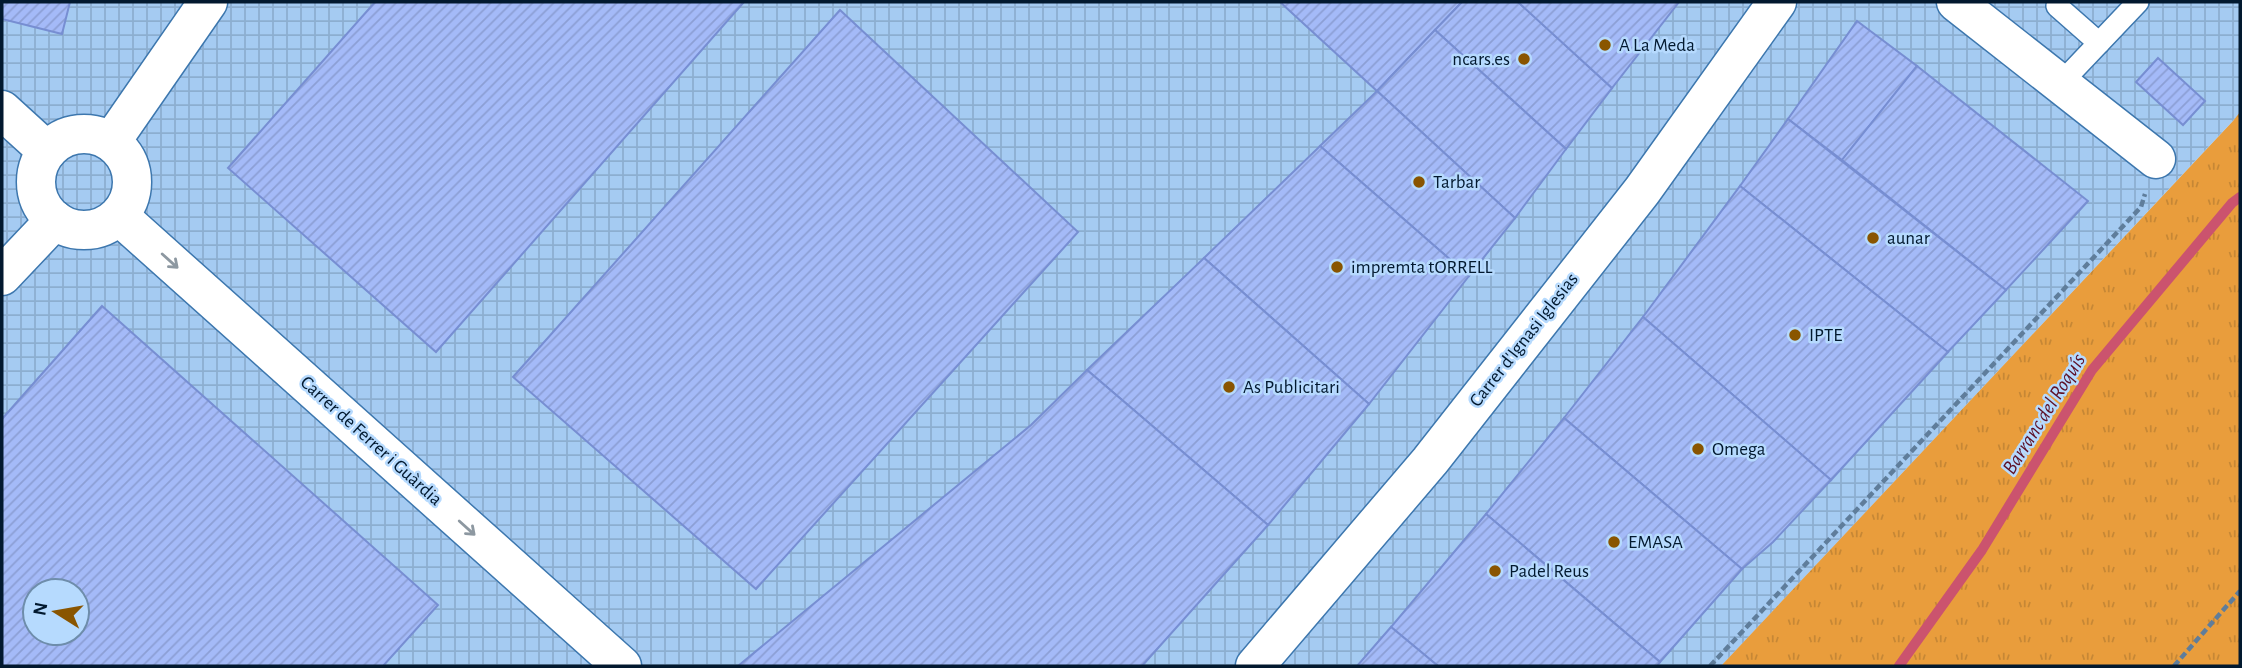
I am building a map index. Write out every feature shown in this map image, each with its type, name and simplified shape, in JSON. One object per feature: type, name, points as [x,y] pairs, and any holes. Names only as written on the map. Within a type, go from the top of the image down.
[{"type":"street","points":[[111,142],[208,2]]},
{"type":"street","name":"Carrer d'Ignasi Iglesias","points":[[1255,666],[1438,451],[1642,191],[1777,2]]},
{"type":"street","points":[[1956,2],[2156,159]]},
{"type":"street","points":[[2,110],[47,151]]},
{"type":"street","points":[[85,133],[111,142],[126,157],[132,177],[130,198],[119,216],[102,227],[88,230],[67,228],[55,220],[41,204],[37,191],[38,170],[47,151],[64,138],[85,133]]},
{"type":"street","name":"Carrer de Ferrer i Guàrdia","points":[[119,216],[622,666]]},
{"type":"street","points":[[2,276],[55,220]]},
{"type":"lane","points":[[2059,2],[2057,6],[2099,43]]},
{"type":"lane","points":[[2061,83],[2138,2]]},
{"type":"path","points":[[1710,666],[2141,207],[2156,159]]},
{"type":"path","points":[[2174,666],[2240,591]]},
{"type":"shaded area","points":[[2,2],[2240,2],[2240,113],[1721,666],[2,666]]},
{"type":"green space","points":[[2240,112],[2240,666],[1721,666],[2233,121]]},
{"type":"building","points":[[2,2],[70,2],[62,34],[2,19]]},
{"type":"building","points":[[375,2],[744,2],[436,352],[228,168]]},
{"type":"building","points":[[1280,2],[1462,2],[1377,91]]},
{"type":"building","name":"ncars.es","points":[[1462,2],[1518,2],[1612,88],[1566,149],[1435,30]]},
{"type":"building","name":"A La Meda","points":[[1518,2],[1679,2],[1612,88]]},
{"type":"building","points":[[840,10],[1078,232],[756,589],[513,377]]},
{"type":"building","points":[[1857,21],[1917,66],[1842,160],[1788,119]]},
{"type":"building","points":[[1435,30],[1566,149],[1515,218],[1377,91]]},
{"type":"building","points":[[2158,58],[2205,101],[2183,125],[2136,82]]},
{"type":"building","points":[[1917,66],[2088,201],[2006,290],[1842,160]]},
{"type":"building","name":"Tarbar","points":[[1377,91],[1515,218],[1469,276],[1320,146]]},
{"type":"building","name":"aunar","points":[[1788,119],[2006,290],[1948,352],[1740,186]]},
{"type":"building","name":"impremta tORRELL","points":[[1320,146],[1469,276],[1369,404],[1204,258]]},
{"type":"building","name":"IPTE","points":[[1740,186],[1948,352],[1831,480],[1643,317]]},
{"type":"building","name":"As Publicitari","points":[[1204,258],[1369,404],[1268,525],[1087,370]]},
{"type":"building","points":[[102,306],[438,605],[383,666],[2,666],[2,419]]},
{"type":"building","name":"Omega","points":[[1643,317],[1831,480],[1773,542],[1742,569],[1564,418]]},
{"type":"building","points":[[1087,370],[1268,525],[1142,666],[738,666],[1031,425]]},
{"type":"building","name":"EMASA","points":[[1564,418],[1742,569],[1660,662],[1486,514]]},
{"type":"building","name":"Padel Reus","points":[[1486,514],[1660,662],[1657,666],[1438,666],[1391,627]]},
{"type":"building","points":[[1391,627],[1438,666],[1357,666]]},
{"type":"waterway","name":"Barranc del Roquís","points":[[1899,666],[1982,550],[2092,370],[2232,203],[2240,197]]},
{"type":"place","name":"A La Meda","points":[[1605,45]]},
{"type":"place","name":"ncars.es","points":[[1524,59]]},
{"type":"place","name":"Tarbar","points":[[1419,182]]},
{"type":"place","name":"aunar","points":[[1873,238]]},
{"type":"place","name":"impremta tORRELL","points":[[1337,267]]},
{"type":"place","name":"IPTE","points":[[1795,335]]},
{"type":"place","name":"As Publicitari","points":[[1229,387]]},
{"type":"place","name":"Omega","points":[[1698,449]]},
{"type":"place","name":"EMASA","points":[[1614,542]]},
{"type":"place","name":"Padel Reus","points":[[1495,571]]}]
